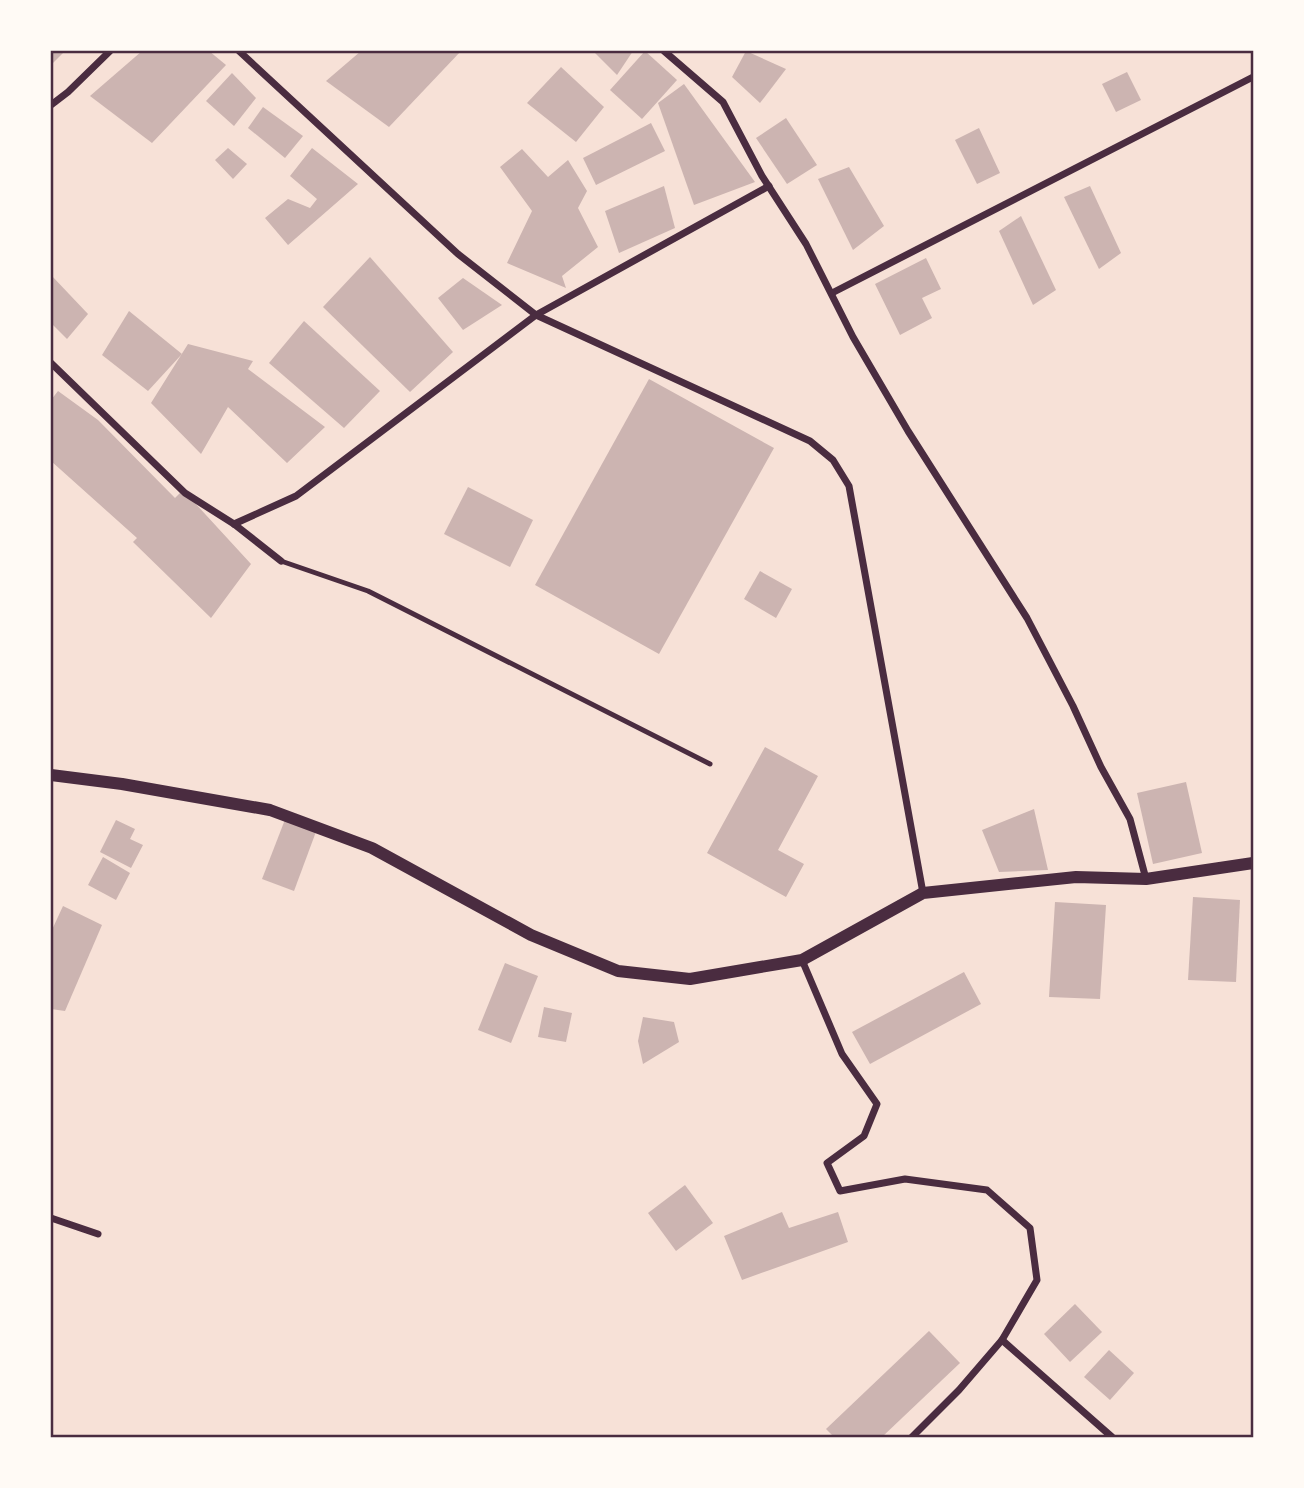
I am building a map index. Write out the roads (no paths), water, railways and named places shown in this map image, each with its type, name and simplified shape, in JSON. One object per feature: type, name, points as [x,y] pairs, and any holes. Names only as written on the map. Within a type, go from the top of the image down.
[{"type":"street","points":[[51,105],[110,51]]},
{"type":"street","points":[[240,51],[458,254],[536,315],[810,441],[833,460],[849,486],[923,893]]},
{"type":"street","points":[[664,51],[723,102],[768,186],[806,244],[853,337],[908,431],[1027,618],[1130,819],[1146,879]]},
{"type":"street","points":[[832,293],[1253,78]]},
{"type":"street","points":[[234,524],[296,496],[536,315],[768,186]]},
{"type":"street","points":[[51,363],[186,492],[234,524],[281,561]]},
{"type":"street","points":[[51,775],[122,784],[270,810],[372,848],[531,935],[618,971],[691,979],[802,960],[923,893],[1076,877],[1146,879],[1253,863]]},
{"type":"street","points":[[802,960],[842,1055],[877,1104],[864,1136],[827,1163],[840,1191],[905,1179],[987,1190],[1030,1228],[1037,1280],[1002,1340],[959,1390],[912,1437]]},
{"type":"street","points":[[51,1217],[98,1234]]},
{"type":"street","points":[[1002,1340],[1112,1437]]},
{"type":"lane","points":[[281,561],[368,591],[710,764]]}]
